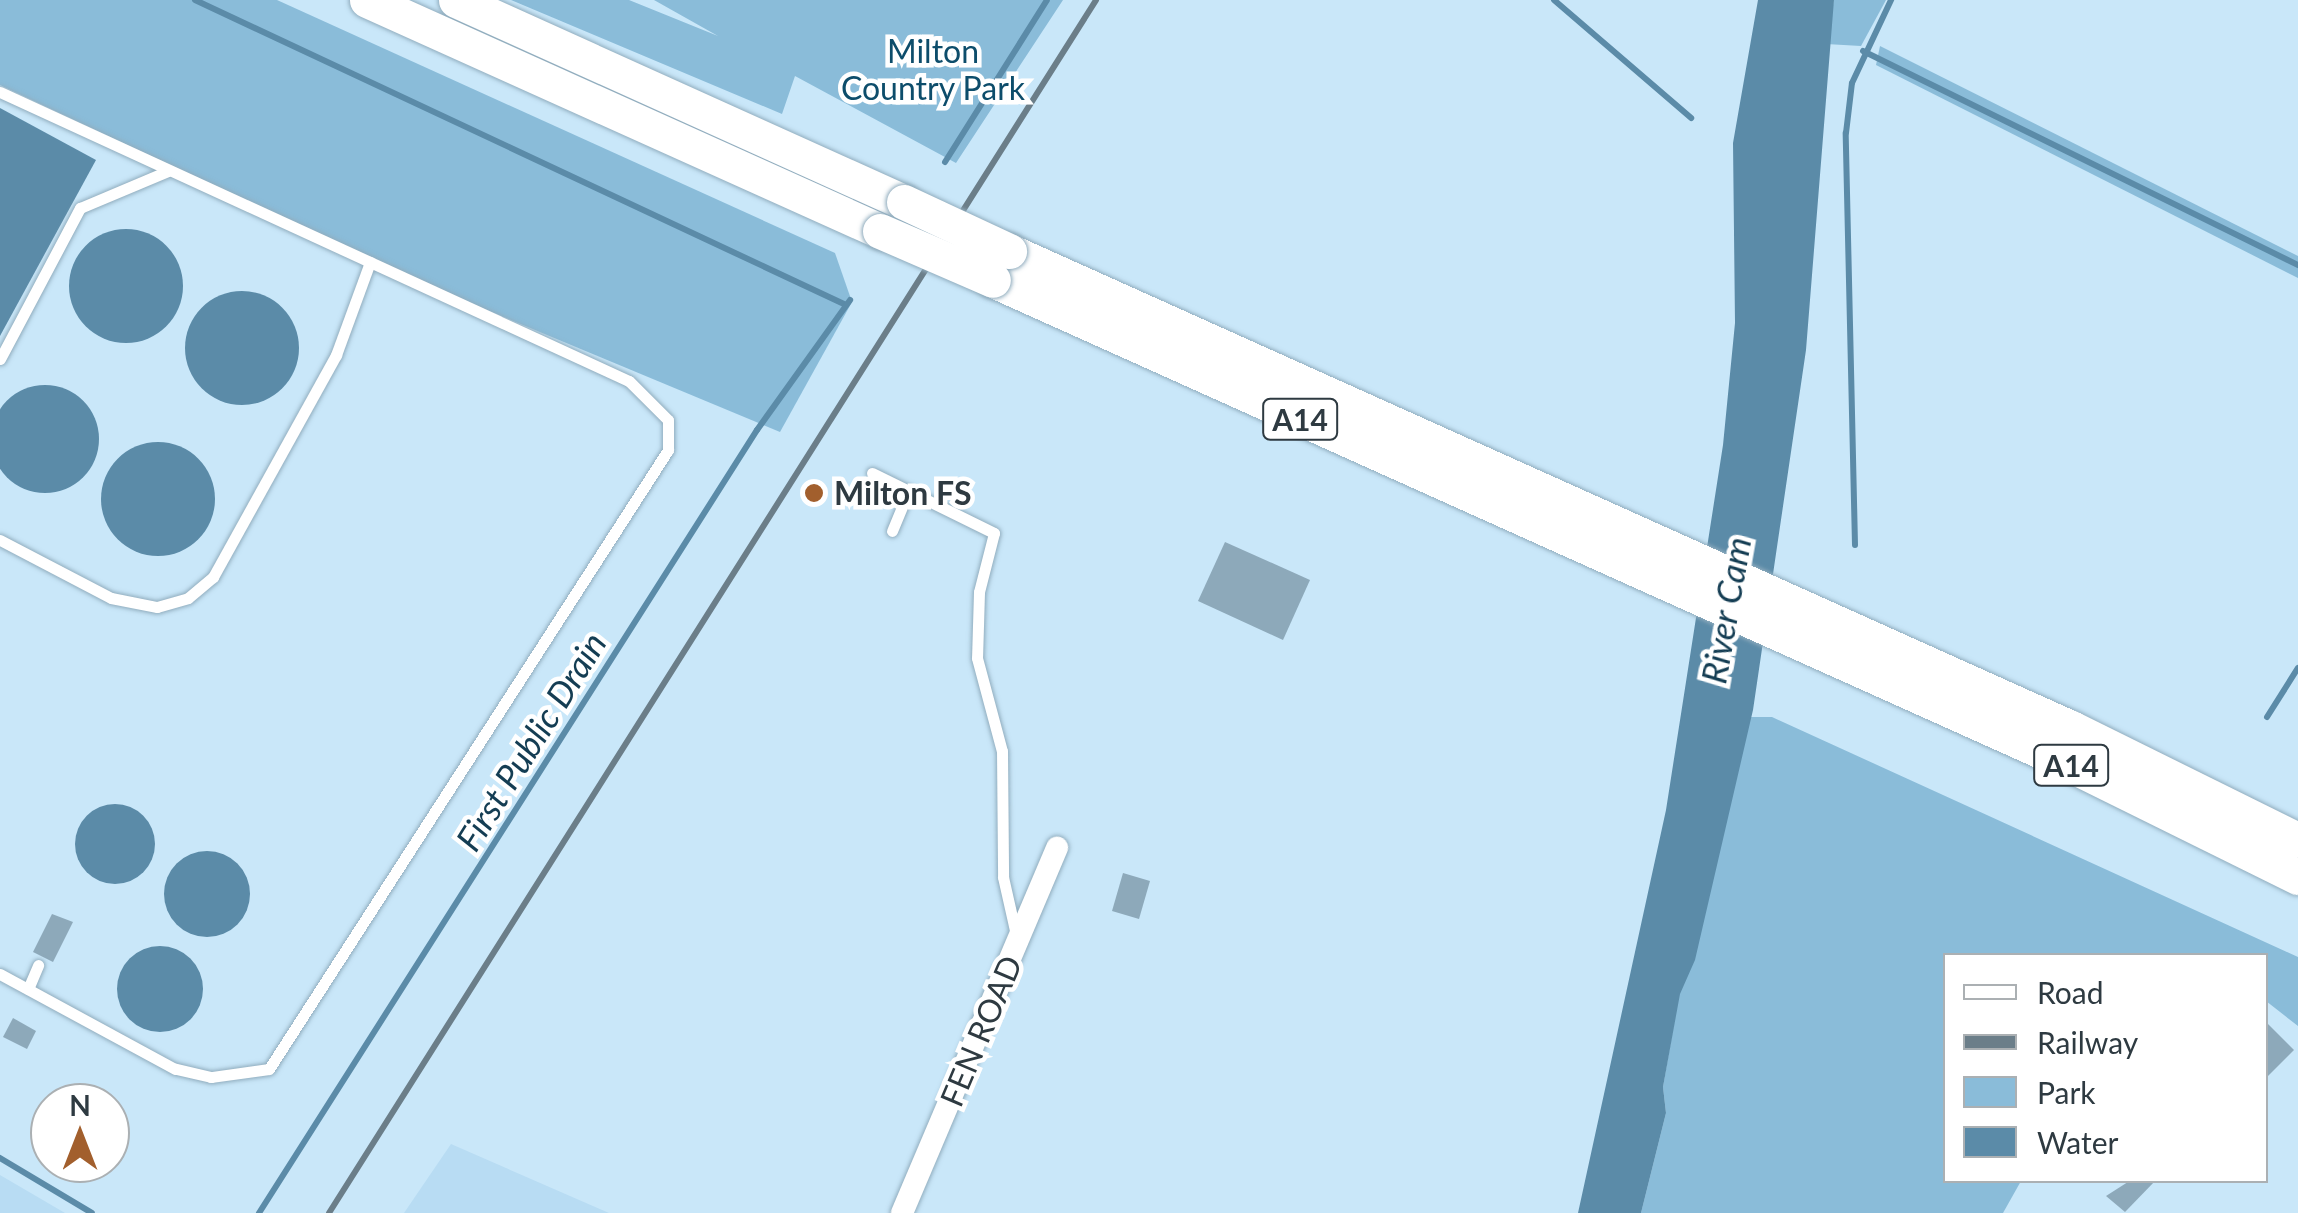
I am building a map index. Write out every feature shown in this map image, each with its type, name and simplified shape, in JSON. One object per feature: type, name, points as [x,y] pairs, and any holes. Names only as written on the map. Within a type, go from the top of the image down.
[{"type":"highway","name":"A14","points":[[368,0],[880,231],[1001,266],[1611,520],[1843,644],[2298,877]]},
{"type":"highway","name":"A14","points":[[456,0],[904,202],[1001,266],[1608,557],[1843,644],[2248,814],[2298,840]]},
{"type":"highway","name":"A14","points":[[2248,814],[2298,824]]},
{"type":"street","name":"FEN ROAD","points":[[902,1213],[1057,847]]},
{"type":"lane","points":[[0,92],[629,381],[668,420],[668,450],[270,1069],[211,1078],[175,1069],[0,974]]},
{"type":"lane","points":[[0,360],[80,208],[168,171]]},
{"type":"lane","points":[[0,540],[112,598],[157,607],[188,598],[213,577],[336,355],[370,262]]},
{"type":"lane","points":[[872,473],[994,533],[979,592],[977,658],[1002,751],[1003,877],[1018,943]]},
{"type":"lane","points":[[892,531],[909,490]]},
{"type":"lane","points":[[28,990],[38,966]]},
{"type":"shaded area","points":[[451,1144],[609,1213],[404,1213]]},
{"type":"shaded area","points":[[0,1175],[65,1213],[0,1213]]},
{"type":"green space","points":[[0,0],[277,0],[835,253],[852,302],[780,432],[408,277],[0,85]]},
{"type":"green space","name":"Milton Country Park","points":[[511,0],[629,0],[718,36],[654,0],[1063,0],[956,163],[795,76],[782,114]]},
{"type":"green space","points":[[1834,0],[1886,0],[1861,46],[1826,44]]},
{"type":"green space","points":[[1880,46],[2298,256],[2298,278],[1876,65]]},
{"type":"green space","points":[[1750,717],[1772,717],[2298,957],[2298,1026],[2268,1003],[2268,953],[1943,953],[1943,1183],[2020,1183],[2003,1213],[1641,1213],[1666,1113],[1663,1087],[1679,994]]},
{"type":"water","name":"River Cam","points":[[1758,0],[1834,0],[1806,350],[1753,710],[1695,960],[1680,994],[1663,1087],[1666,1113],[1641,1213],[1578,1213],[1666,810],[1723,445],[1735,323],[1733,143]]},
{"type":"water","points":[[0,108],[96,160],[0,336]]},
{"type":"water","points":[[126,229],[148,234],[166,246],[178,264],[183,286],[178,308],[166,326],[148,338],[126,343],[104,338],[86,326],[74,308],[69,286],[74,264],[86,246],[104,234]]},
{"type":"water","points":[[242,291],[264,295],[282,308],[295,326],[299,348],[295,370],[282,388],[264,401],[242,405],[220,401],[202,388],[189,370],[185,348],[189,326],[202,308],[220,295]]},
{"type":"water","points":[[45,385],[66,389],[90,409],[98,428],[95,460],[83,477],[66,489],[45,493],[24,489],[-1,467],[-1,411],[24,389]]},
{"type":"water","points":[[158,442],[180,446],[198,459],[211,477],[215,499],[211,521],[198,539],[180,552],[158,556],[136,552],[118,539],[105,521],[101,499],[105,477],[118,459],[136,446]]},
{"type":"water","points":[[115,804],[130,807],[143,816],[152,829],[152,859],[143,872],[130,881],[115,884],[100,881],[87,872],[78,859],[75,844],[78,829],[87,816],[100,807]]},
{"type":"water","points":[[207,851],[224,854],[238,863],[247,877],[247,911],[238,925],[224,934],[207,937],[190,934],[176,925],[167,911],[164,894],[167,877],[176,863],[190,854]]},
{"type":"water","points":[[160,946],[177,949],[191,958],[200,972],[200,1006],[191,1020],[177,1029],[160,1032],[143,1029],[129,1020],[120,1006],[117,989],[120,972],[129,958],[143,949]]},
{"type":"building","points":[[1225,542],[1310,580],[1283,640],[1198,601]]},
{"type":"building","points":[[1123,873],[1150,881],[1139,919],[1112,911]]},
{"type":"building","points":[[52,914],[73,922],[53,962],[33,952]]},
{"type":"building","points":[[13,1018],[36,1031],[27,1049],[3,1037]]},
{"type":"building","points":[[2268,1024],[2294,1050],[2268,1076]]},
{"type":"building","points":[[2126,1183],[2153,1183],[2125,1212],[2106,1196]]},
{"type":"waterway","points":[[195,0],[846,305]]},
{"type":"waterway","points":[[945,162],[1047,0]]},
{"type":"waterway","points":[[1554,0],[1691,118]]},
{"type":"waterway","points":[[1855,545],[1846,133],[1852,83],[1891,0]]},
{"type":"waterway","points":[[1863,51],[2298,265]]},
{"type":"waterway","name":"First Public Drain","points":[[259,1213],[757,430],[850,300]]},
{"type":"waterway","points":[[2267,717],[2298,668]]},
{"type":"waterway","name":"First Public Drain","points":[[0,1158],[92,1213]]},
{"type":"railway","points":[[329,1213],[1096,0]]},
{"type":"place","name":"Milton FS","points":[[814,493]]}]
